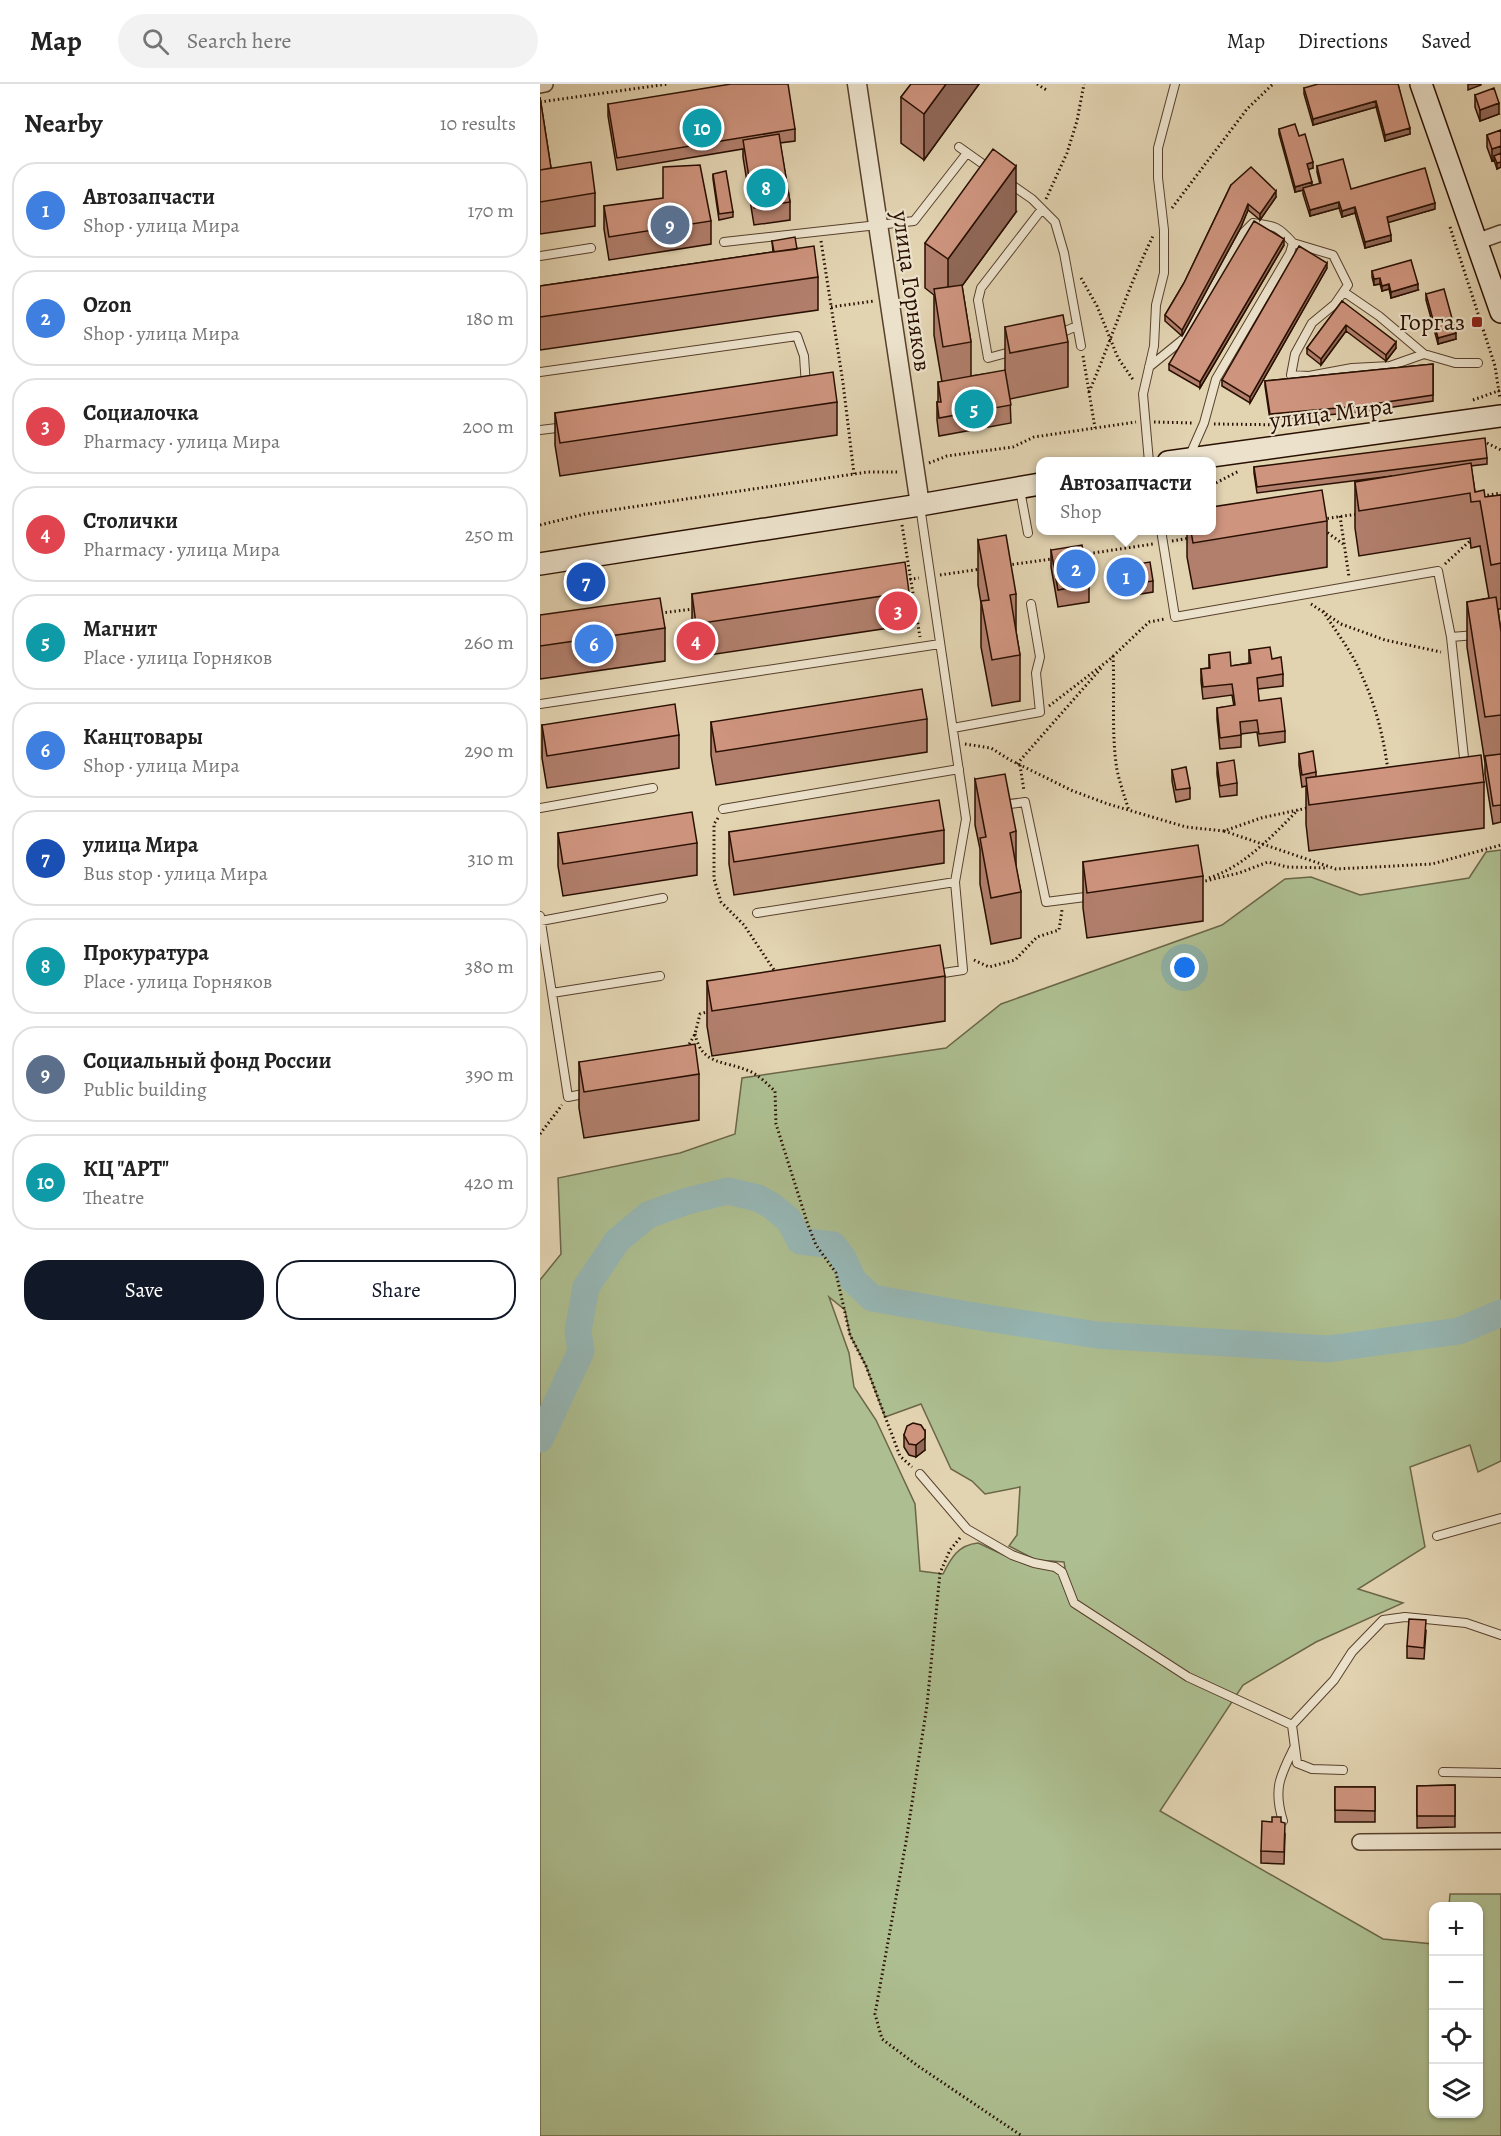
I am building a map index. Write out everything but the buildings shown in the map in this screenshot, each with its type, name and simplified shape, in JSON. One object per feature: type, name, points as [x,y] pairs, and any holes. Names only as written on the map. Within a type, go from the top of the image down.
[{"type":"main road","points":[[1421,84],[1501,312]]},
{"type":"main road","name":"улица Мира","points":[[1195,457],[1500,408]]},
{"type":"main road","points":[[540,564],[1036,485]]},
{"type":"street","points":[[540,85],[545,84]]},
{"type":"street","name":"улица Горняков","points":[[857,84],[920,505]]},
{"type":"street","points":[[1476,242],[1501,233]]},
{"type":"street","points":[[1360,1842],[1501,1841]]},
{"type":"lane","points":[[1149,457],[1143,394],[1154,346],[1156,305],[1164,273],[1164,230],[1158,178],[1158,148],[1175,84]]},
{"type":"lane","points":[[959,147],[995,173]]},
{"type":"lane","points":[[724,242],[914,221],[967,153]]},
{"type":"lane","points":[[1004,179],[1032,199],[1055,222],[1064,253],[1081,346]]},
{"type":"lane","points":[[1024,348],[1002,356],[988,358],[978,300],[981,288],[1042,209]]},
{"type":"lane","points":[[1149,367],[1186,337],[1244,232],[1253,223],[1275,226],[1293,243],[1333,255],[1348,285],[1335,304],[1312,323],[1295,354],[1291,375],[1309,376],[1352,368],[1389,366],[1424,354]]},
{"type":"lane","points":[[1189,457],[1204,423],[1216,379],[1290,252],[1293,243]]},
{"type":"lane","points":[[540,256],[591,248]]},
{"type":"lane","points":[[1344,292],[1379,316],[1424,354],[1455,363],[1478,363]]},
{"type":"lane","points":[[1046,339],[1077,326]]},
{"type":"lane","points":[[540,372],[798,336],[804,356],[806,392],[794,393]]},
{"type":"lane","points":[[540,430],[575,425]]},
{"type":"lane","points":[[1020,487],[1028,533]]},
{"type":"lane","points":[[920,505],[966,819],[955,882],[963,970],[928,975]]},
{"type":"lane","points":[[1162,535],[1176,617],[1438,571],[1451,637],[1465,772]]},
{"type":"lane","points":[[953,728],[1040,712],[1036,673],[1040,657],[1031,604]]},
{"type":"lane","points":[[1451,637],[1481,634]]},
{"type":"lane","points":[[540,704],[940,645]]},
{"type":"lane","points":[[723,809],[959,770]]},
{"type":"lane","points":[[540,808],[653,788]]},
{"type":"lane","points":[[995,806],[1025,802],[1046,902],[1098,896]]},
{"type":"lane","points":[[964,810],[975,809]]},
{"type":"lane","points":[[758,913],[955,882]]},
{"type":"lane","points":[[541,921],[663,898]]},
{"type":"lane","points":[[540,916],[568,1096],[601,1091]]},
{"type":"lane","points":[[552,993],[660,976]]},
{"type":"lane","points":[[920,1474],[967,1529],[1012,1555],[1055,1567],[1062,1572],[1074,1604],[1188,1677],[1292,1725]]},
{"type":"lane","points":[[1437,1536],[1501,1518]]},
{"type":"lane","points":[[1292,1725],[1334,1680],[1352,1652],[1383,1620],[1404,1617],[1466,1623],[1501,1635]]},
{"type":"lane","points":[[1292,1725],[1297,1763],[1312,1769],[1343,1770]]},
{"type":"lane","points":[[1283,1821],[1278,1806],[1278,1781],[1295,1746]]},
{"type":"lane","points":[[1443,1772],[1501,1773]]},
{"type":"path","points":[[540,102],[669,84]]},
{"type":"path","points":[[1037,84],[1048,91]]},
{"type":"path","points":[[1042,209],[1067,153],[1077,121],[1084,84]]},
{"type":"path","points":[[1448,220],[1495,366],[1500,408]]},
{"type":"path","points":[[820,231],[854,474]]},
{"type":"path","points":[[1077,270],[1097,306],[1118,357],[1143,394]]},
{"type":"path","points":[[831,307],[875,301]]},
{"type":"path","points":[[1081,346],[1095,428]]},
{"type":"path","points":[[540,525],[585,514],[868,472],[902,472],[914,469]]},
{"type":"path","points":[[1478,496],[1501,493]]},
{"type":"path","points":[[1321,519],[1363,513]]},
{"type":"path","points":[[1340,516],[1350,587]]},
{"type":"path","points":[[1319,526],[1344,545]]},
{"type":"path","points":[[1438,571],[1477,534]]},
{"type":"path","points":[[1069,556],[1197,537]]},
{"type":"path","points":[[999,566],[1058,558]]},
{"type":"path","points":[[898,581],[987,568]]},
{"type":"path","points":[[1299,596],[1341,624],[1385,640],[1453,654]]},
{"type":"path","points":[[656,614],[702,607]]},
{"type":"path","points":[[1323,611],[1362,674],[1375,709],[1386,751],[1389,774]]},
{"type":"path","points":[[1025,802],[1019,765],[1111,658],[1149,622],[1176,617]]},
{"type":"path","points":[[1040,712],[1111,658]]},
{"type":"path","points":[[1111,658],[1115,689],[1114,730],[1118,770],[1129,811]]},
{"type":"path","points":[[955,742],[991,748],[1073,792],[1129,811],[1186,826],[1222,831],[1332,868]]},
{"type":"path","points":[[1222,831],[1261,818],[1313,808]]},
{"type":"path","points":[[723,809],[714,824],[714,879],[721,902],[744,925],[779,978]]},
{"type":"path","points":[[1300,809],[1246,859],[1200,882],[1239,873],[1268,862],[1287,867],[1380,868],[1432,864],[1501,845]]},
{"type":"path","points":[[962,954],[989,968],[1015,960],[1037,937],[1059,930],[1063,900]]},
{"type":"path","points":[[684,1051],[695,1034],[700,1014],[720,1008]]},
{"type":"path","points":[[695,1034],[697,1044],[708,1059],[752,1072],[775,1091],[776,1124],[808,1225],[816,1245],[836,1273],[850,1335],[866,1366],[900,1456],[920,1474]]},
{"type":"path","points":[[540,1134],[568,1096]]},
{"type":"path","points":[[967,1529],[950,1550],[940,1573],[925,1717],[906,1842],[875,2014],[882,2039],[1022,2136]]},
{"type":"green space","points":[[1501,850],[1501,1461],[1478,1472],[1470,1445],[1410,1467],[1425,1547],[1358,1589],[1403,1603],[1316,1642],[1243,1685],[1160,1811],[1383,1939],[1429,1944],[1429,2118],[1483,2118],[1483,1902],[1449,1902],[1450,1894],[1501,1894],[1501,2136],[540,2136],[540,1280],[561,1254],[558,1178],[680,1153],[735,1134],[742,1078],[946,1048],[1001,1004],[1222,925],[1285,879],[1311,877],[1360,895],[1469,878],[1486,852]],"holes":[[[829,1297],[845,1310],[850,1335],[866,1366],[885,1417],[921,1404],[951,1469],[972,1481],[985,1494],[1020,1487],[1017,1535],[1009,1546],[1036,1560],[1064,1562],[1065,1568],[1030,1566],[978,1543],[960,1549],[943,1574],[920,1571],[915,1504],[876,1420],[854,1387],[849,1353]]]},
{"type":"waterway","points":[[540,1439],[581,1351],[578,1331],[586,1287],[617,1241],[648,1215],[687,1201],[728,1191],[758,1198],[772,1206],[789,1220],[800,1241],[833,1245],[843,1258],[853,1280],[872,1298],[968,1315],[1097,1335],[1328,1349],[1459,1331],[1501,1313]]},
{"type":"place","name":"КЦ \"АРТ\"","points":[[702,128]]},
{"type":"place","name":"Прокуратура","points":[[766,188]]},
{"type":"place","name":"Социальный фонд России","points":[[670,225]]},
{"type":"place","name":"Горгаз","points":[[1477,322]]},
{"type":"place","name":"Магнит","points":[[974,409]]},
{"type":"place","name":"Ozon","points":[[1076,569]]},
{"type":"place","name":"Автозапчасти","points":[[1126,577]]},
{"type":"place","name":"улица Мира","points":[[586,582]]},
{"type":"place","name":"Социалочка","points":[[898,611]]},
{"type":"place","name":"Столички","points":[[696,641]]},
{"type":"place","name":"Канцтовары","points":[[594,644]]}]
